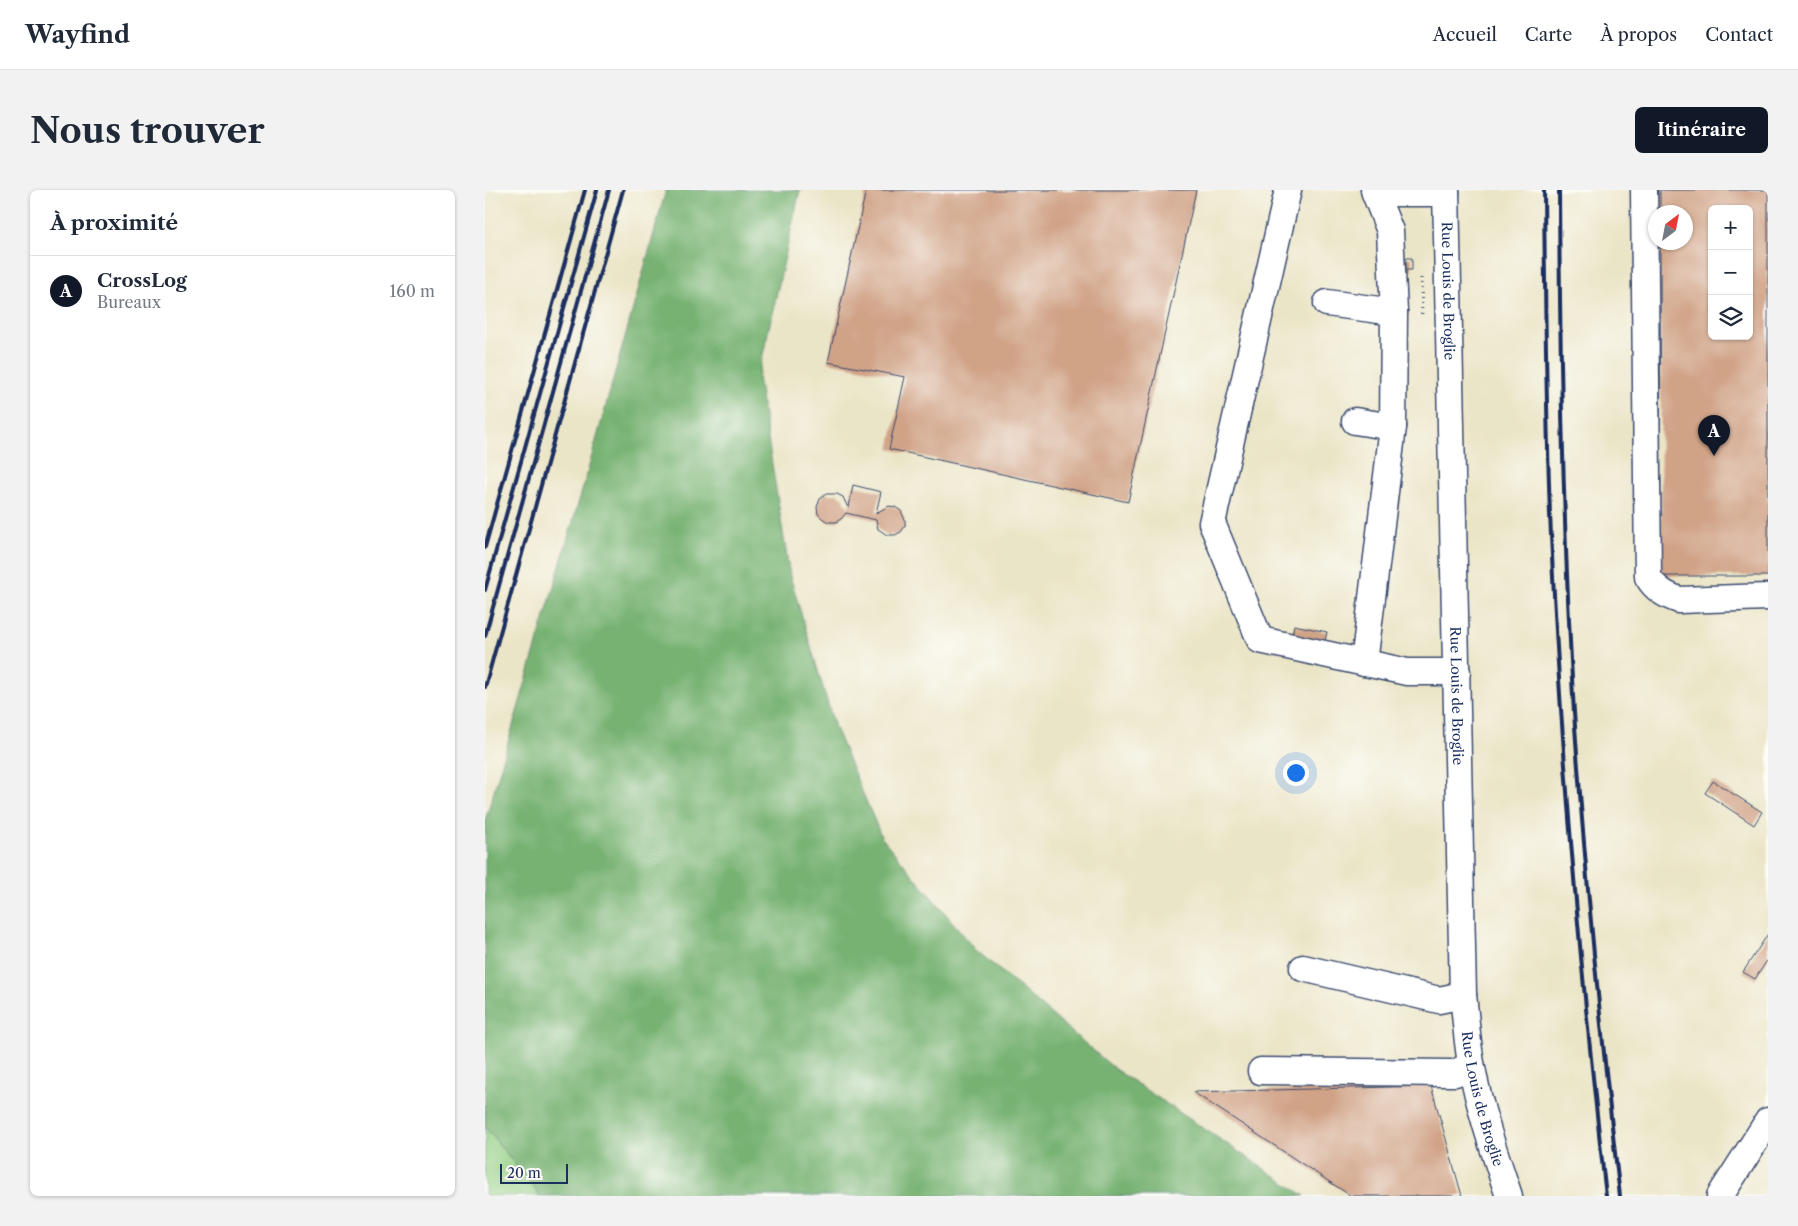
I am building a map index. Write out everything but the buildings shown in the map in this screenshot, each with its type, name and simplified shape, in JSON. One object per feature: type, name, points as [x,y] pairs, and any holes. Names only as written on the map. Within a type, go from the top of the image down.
[{"type":"street","points":[[1288,190],[1213,523],[1260,640],[1407,672],[1457,672]]},
{"type":"street","points":[[1644,190],[1648,577],[1653,586],[1668,596],[1679,600],[1768,596]]},
{"type":"street","points":[[1364,663],[1393,427],[1394,312],[1390,231],[1374,191],[1446,191]]},
{"type":"street","name":"Rue Louis de Broglie","points":[[1446,191],[1463,995],[1471,1065],[1476,1090],[1509,1196]]},
{"type":"street","points":[[1327,303],[1394,312]]},
{"type":"street","points":[[1355,421],[1393,427]]},
{"type":"street","points":[[1303,968],[1439,1000],[1463,995]]},
{"type":"street","points":[[1261,1071],[1450,1073],[1471,1065]]},
{"type":"street","points":[[1720,1196],[1768,1121]]},
{"type":"green space","points":[[666,190],[800,190],[758,377],[790,576],[835,728],[882,838],[976,950],[1116,1070],[1305,1196],[540,1196],[485,1127],[485,821],[586,477]]},
{"type":"green space","points":[[485,1127],[540,1196],[485,1196]]},
{"type":"railway","points":[[485,547],[585,190]]},
{"type":"railway","points":[[485,590],[597,190]]},
{"type":"railway","points":[[485,636],[609,190]]},
{"type":"railway","points":[[485,687],[623,190]]},
{"type":"railway","points":[[1544,190],[1550,514],[1559,685],[1579,941],[1606,1196]]},
{"type":"railway","points":[[1559,190],[1563,451],[1567,582],[1574,712],[1594,954],[1620,1196]]},
{"type":"place","name":"CrossLog","points":[[1714,456]]}]
